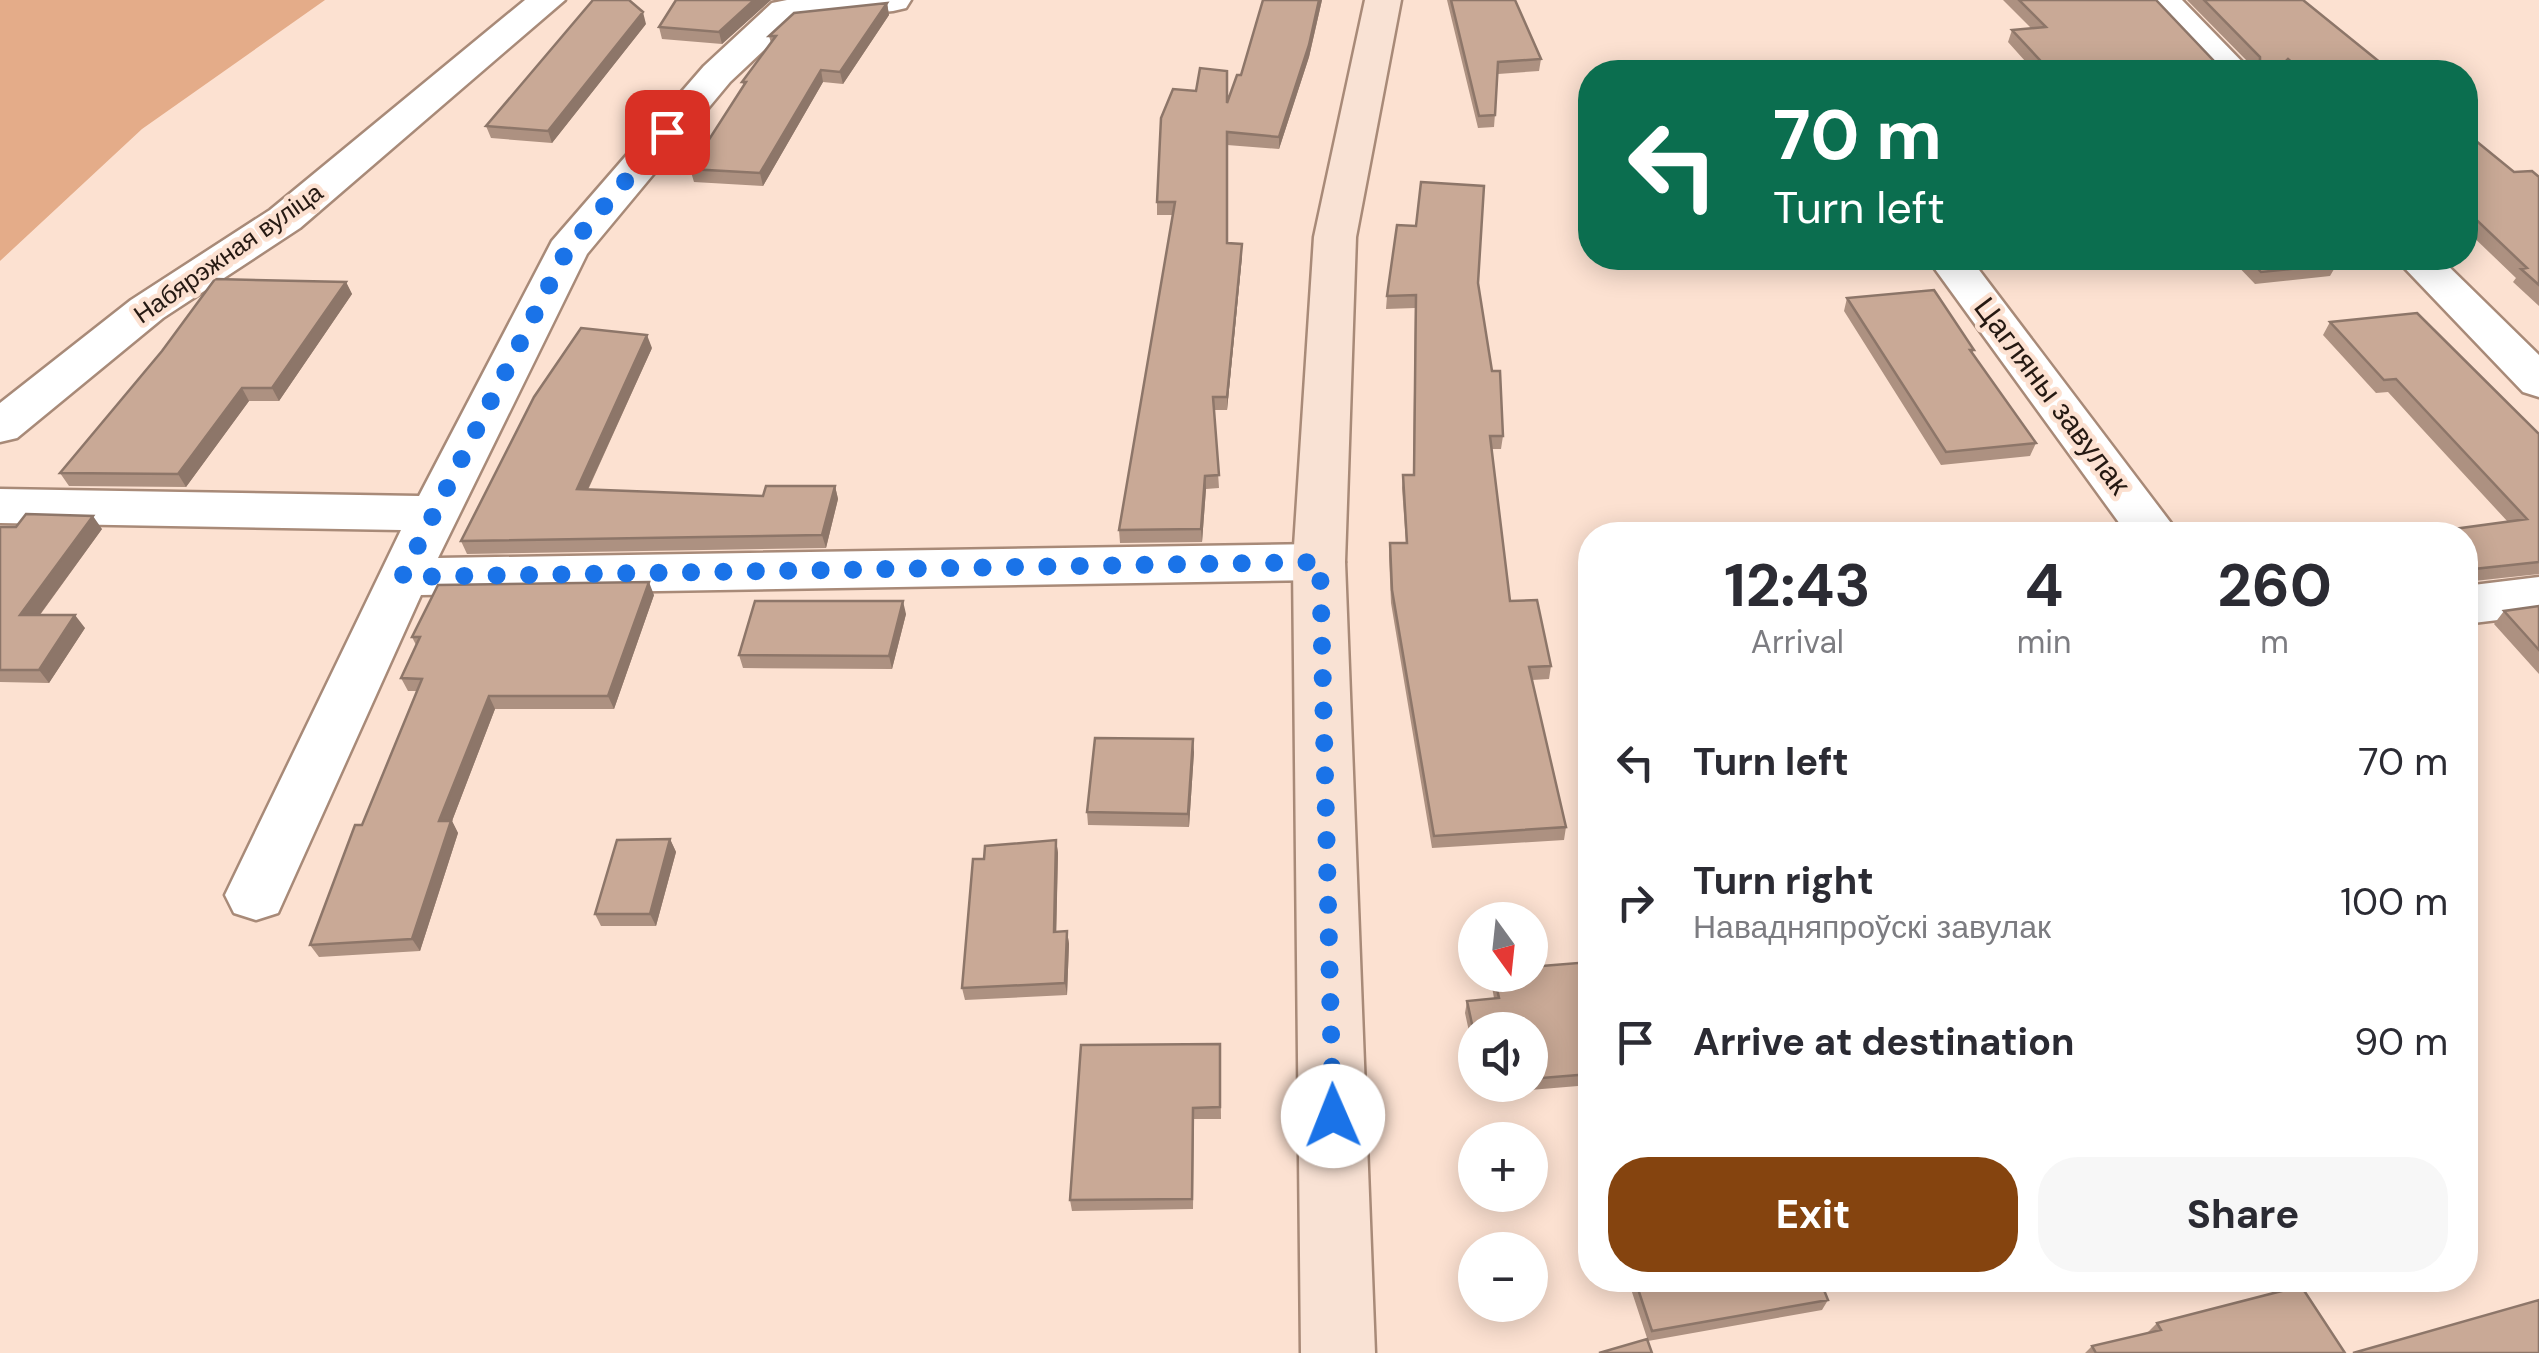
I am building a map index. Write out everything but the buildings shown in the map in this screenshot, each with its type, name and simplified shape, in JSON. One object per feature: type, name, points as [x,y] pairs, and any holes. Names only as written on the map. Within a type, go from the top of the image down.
[{"type":"main road","points":[[1338,1353],[1320,562],[1335,237],[1383,0]]},
{"type":"street","name":"Набярэжная вуліца","points":[[0,427],[147,309],[285,220],[547,0]]},
{"type":"street","points":[[256,895],[402,577],[567,250],[717,74],[785,11],[893,0]]},
{"type":"street","points":[[2162,0],[2221,60]]},
{"type":"street","name":"Цагляны завулак","points":[[1957,270],[2146,522]]},
{"type":"street","points":[[2428,270],[2539,382]]},
{"type":"street","points":[[0,506],[434,513]]},
{"type":"street","points":[[402,577],[1320,562]]},
{"type":"street","points":[[2478,603],[2539,596]]},
{"type":"shaded area","points":[[0,0],[325,0],[142,129],[0,261]]},
{"type":"route","points":[[667,132],[567,250],[402,577],[1320,562],[1333,1116]]}]
